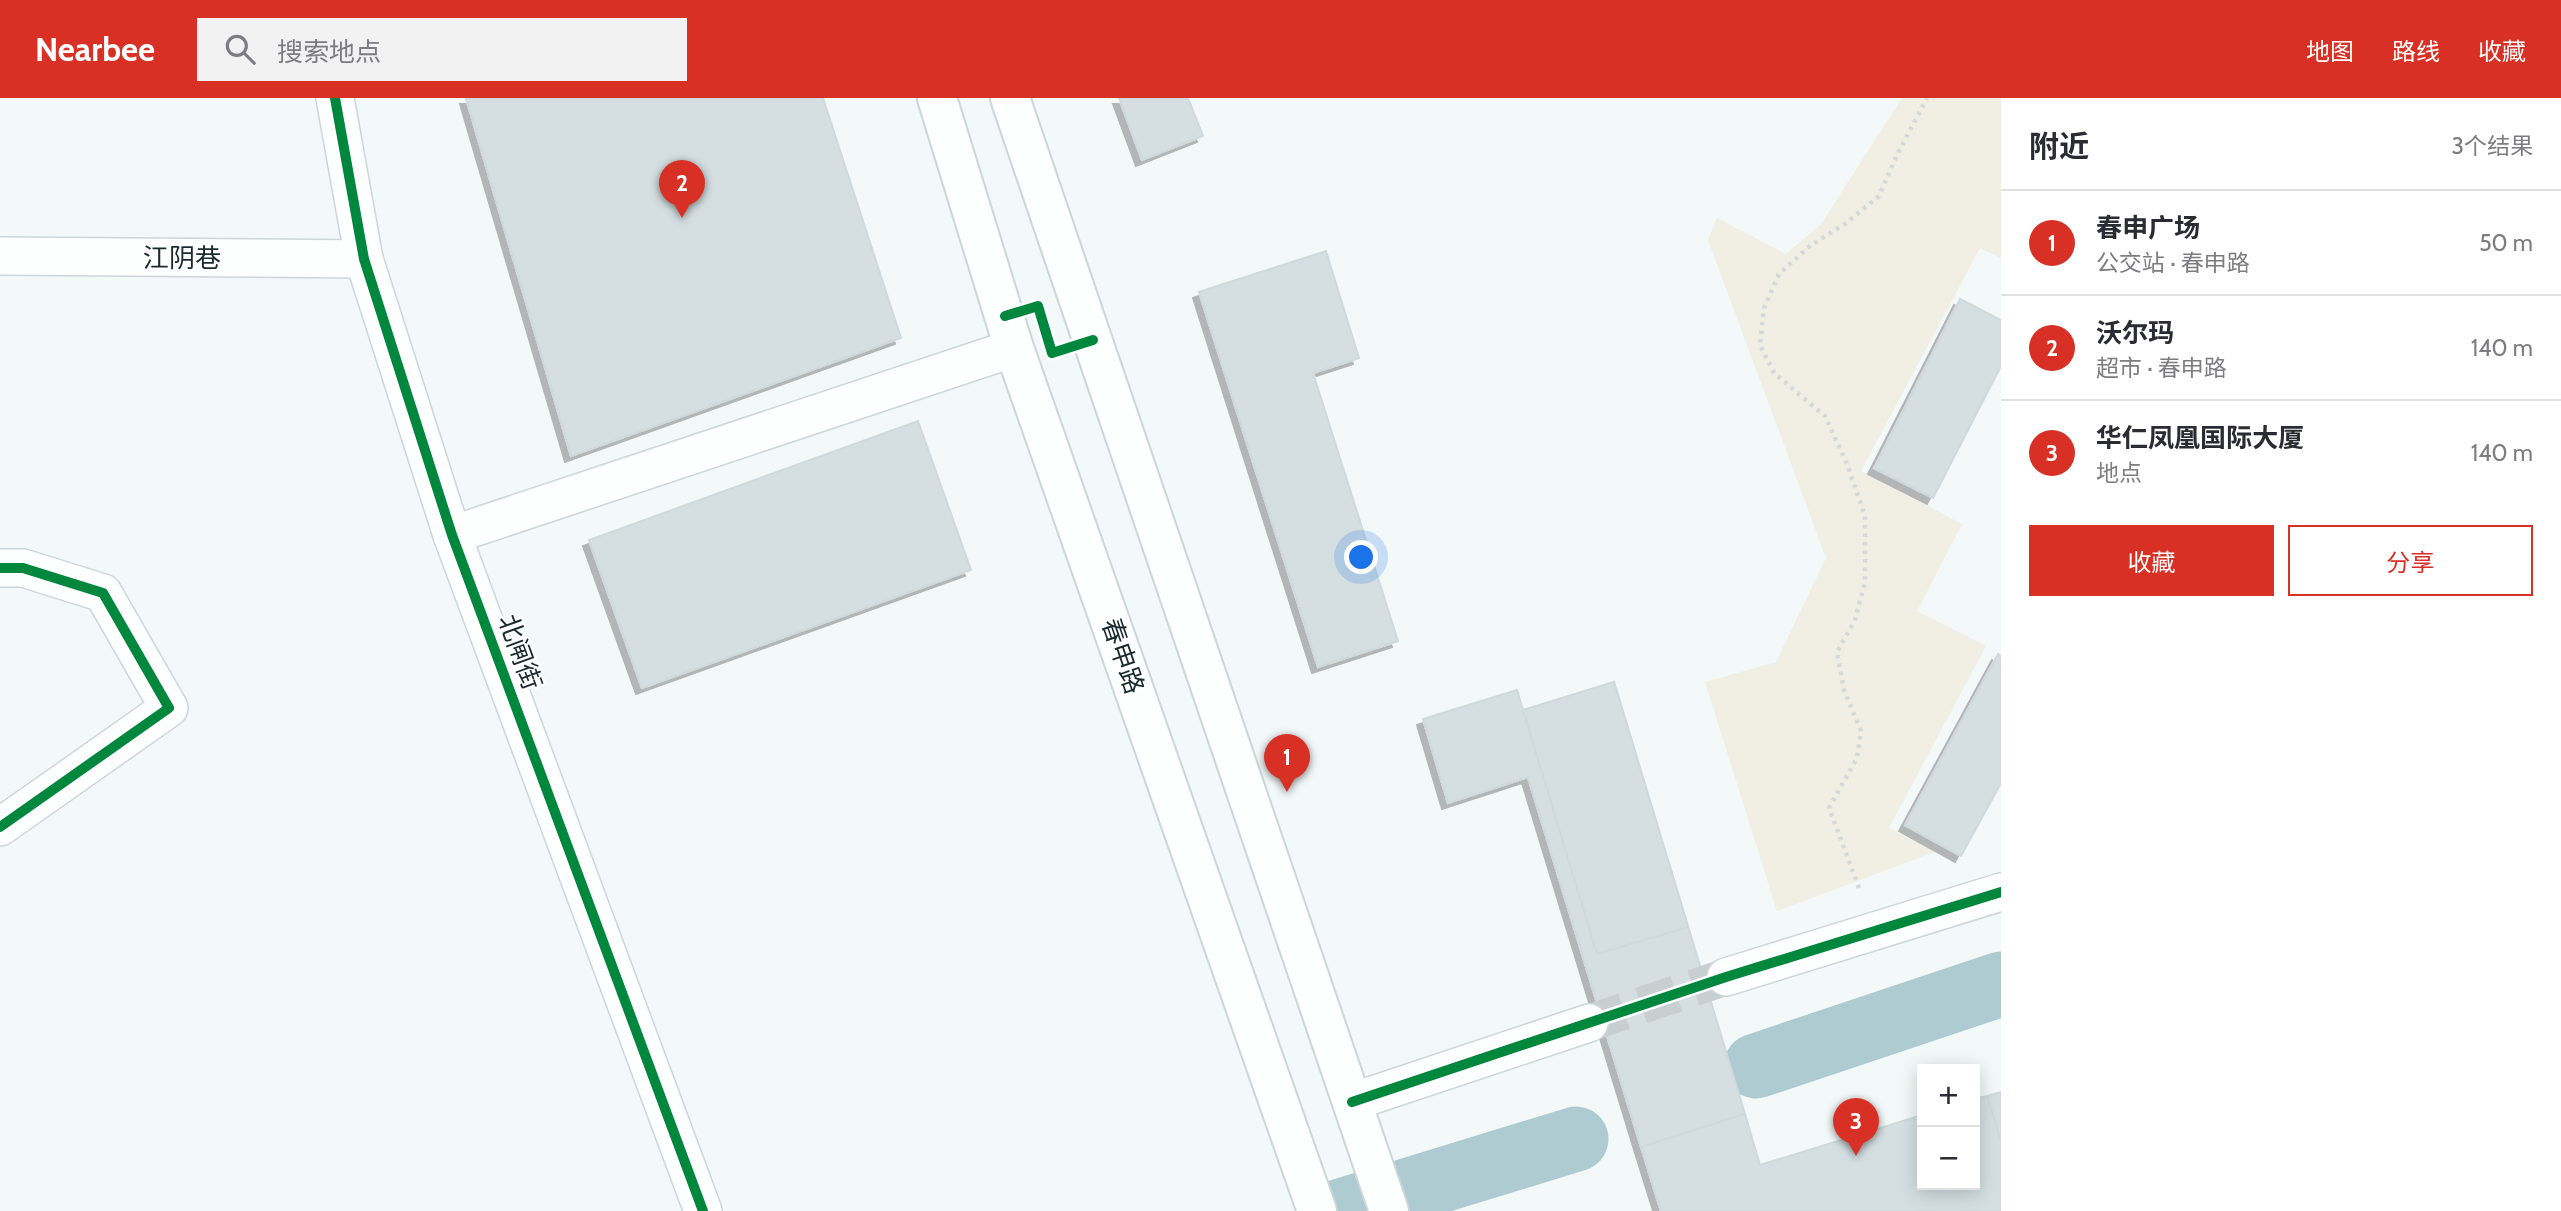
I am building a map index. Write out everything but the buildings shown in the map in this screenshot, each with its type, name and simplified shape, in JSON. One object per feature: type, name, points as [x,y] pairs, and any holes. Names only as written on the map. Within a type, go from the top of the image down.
[{"type":"main road","name":"春申路","points":[[937,98],[1014,348],[1317,1211]]},
{"type":"main road","points":[[1010,98],[1389,1211]]},
{"type":"street","name":"北闸街","points":[[335,98],[364,259],[453,535],[703,1211]]},
{"type":"street","name":"江阴巷","points":[[0,256],[364,259]]},
{"type":"street","points":[[453,535],[1014,348]]},
{"type":"street","points":[[0,568],[23,568],[103,593],[169,708],[0,827]]},
{"type":"street","points":[[1726,977],[2001,892]]},
{"type":"street","points":[[1352,1102],[1589,1023]]},
{"type":"path","points":[[1859,888],[1829,808],[1857,758],[1861,731],[1844,690],[1837,653],[1856,620],[1865,582],[1865,516],[1847,464],[1825,416],[1774,373],[1760,345],[1764,308],[1779,274],[1811,245],[1845,224],[1879,196],[1927,98]]},
{"type":"shaded area","points":[[1902,98],[2001,98],[2001,258],[1980,248],[1861,471],[1962,524],[1917,611],[1986,646],[1889,828],[1935,852],[1777,911],[1705,682],[1776,662],[1826,558],[1708,240],[1717,218],[1786,254],[1821,224]]},
{"type":"waterway","points":[[1756,1066],[2001,984]]},
{"type":"waterway","points":[[1341,1211],[1576,1139]]},
{"type":"tunnel","points":[[1589,1023],[1726,977]]},
{"type":"cycle path","points":[[335,98],[364,259],[452,535],[703,1211]]},
{"type":"cycle path","points":[[1005,316],[1038,306],[1052,353],[1093,340]]},
{"type":"cycle path","points":[[0,568],[23,568],[103,593],[169,708],[0,827]]},
{"type":"cycle path","points":[[1352,1102],[1726,977],[2001,892]]},
{"type":"place","name":"沃尔玛","points":[[682,218]]},
{"type":"place","name":"春申广场","points":[[1287,792]]},
{"type":"place","name":"华仁凤凰国际大厦","points":[[1856,1156]]}]
